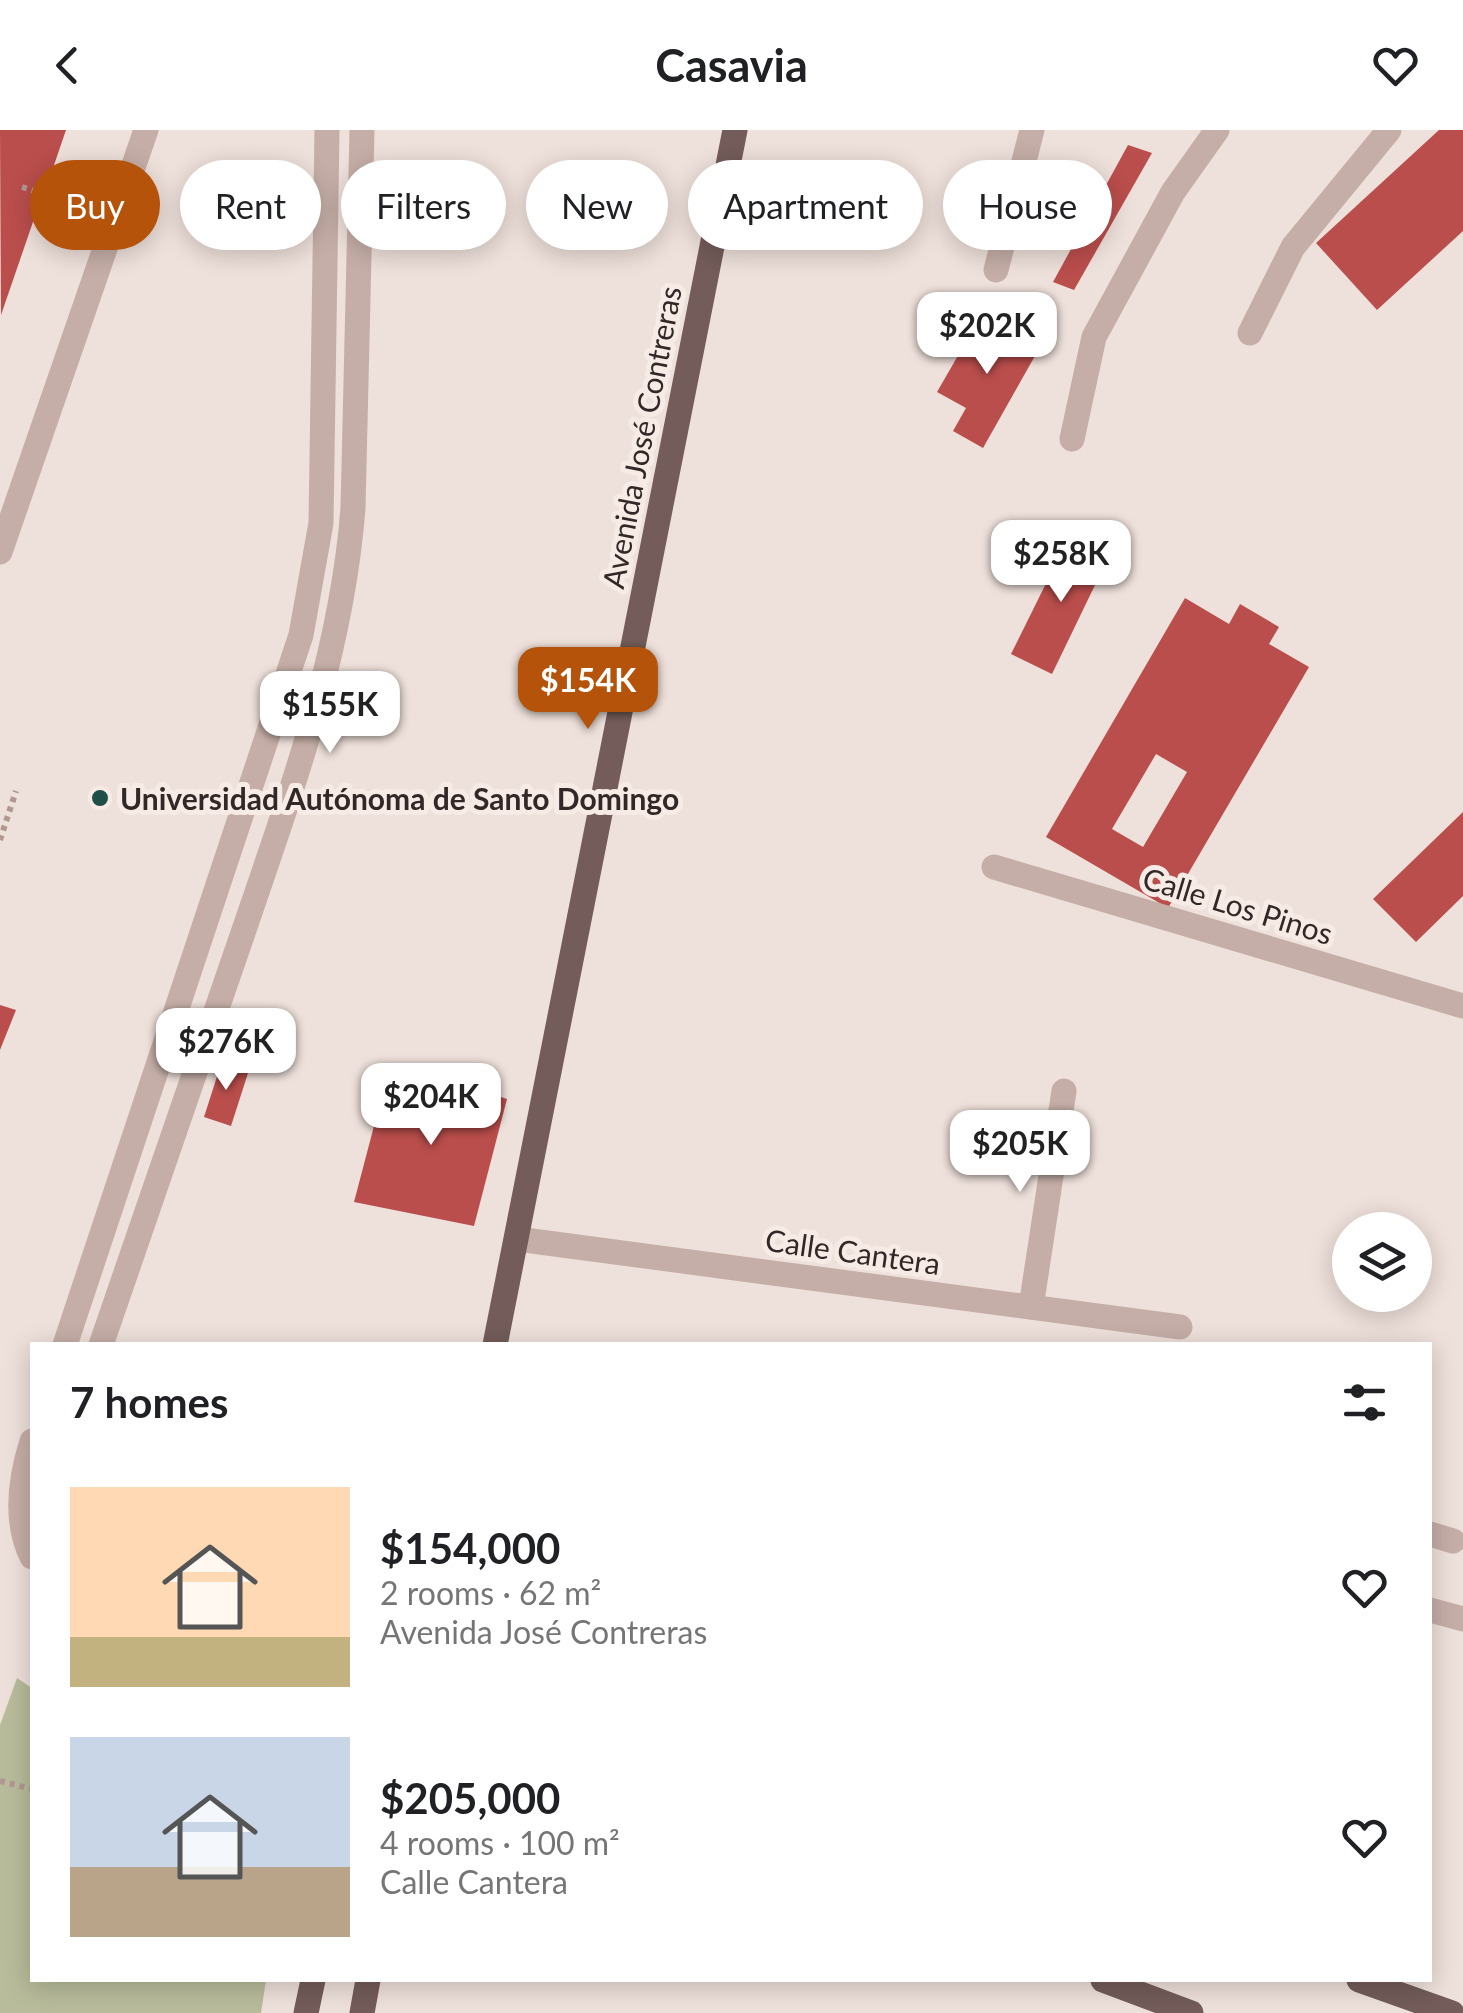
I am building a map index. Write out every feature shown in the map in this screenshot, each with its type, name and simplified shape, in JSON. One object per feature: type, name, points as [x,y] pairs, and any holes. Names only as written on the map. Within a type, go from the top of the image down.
[{"type":"main road","name":"Avenida José Contreras","points":[[497,1342],[734,130]]},
{"type":"main road","points":[[306,2013],[313,1982]]},
{"type":"main road","points":[[362,2013],[368,1982]]},
{"type":"main road","points":[[1108,1982],[1191,2013]]},
{"type":"main road","points":[[1366,1982],[1452,2013]]},
{"type":"street","points":[[0,552],[146,130]]},
{"type":"street","points":[[66,1342],[300,635],[321,523],[327,130]]},
{"type":"street","points":[[102,1342],[320,700],[336,634],[349,565],[353,508],[362,130]]},
{"type":"street","points":[[996,270],[1032,130]]},
{"type":"street","points":[[1072,439],[1094,337],[1173,192],[1217,130]]},
{"type":"street","points":[[1250,333],[1294,246],[1389,130]]},
{"type":"street","name":"Calle Los Pinos","points":[[994,866],[1463,1006]]},
{"type":"street","points":[[1030,1307],[1064,1091]]},
{"type":"street","name":"Calle Cantera","points":[[517,1239],[1180,1327]]},
{"type":"street","points":[[30,1451],[20,1499],[23,1538],[30,1553]]},
{"type":"street","points":[[1432,1611],[1463,1619]]},
{"type":"path","points":[[22,187],[30,190]]},
{"type":"path","points":[[0,840],[16,791]]},
{"type":"path","points":[[0,1781],[30,1788]]},
{"type":"green space","points":[[17,1678],[30,1687],[30,1982],[266,1982],[261,2013],[0,2013],[0,1725]]},
{"type":"building","points":[[0,130],[66,130],[56,160],[30,160],[30,231],[1,315]]},
{"type":"building","points":[[1439,130],[1463,130],[1463,231],[1377,310],[1316,243]]},
{"type":"building","points":[[1128,145],[1152,153],[1112,223],[1112,174]]},
{"type":"building","points":[[1071,250],[1097,250],[1074,290],[1053,282]]},
{"type":"building","points":[[982,314],[1040,347],[983,448],[953,431],[966,408],[937,392]]},
{"type":"building","points":[[1070,535],[1110,554],[1052,674],[1011,654]]},
{"type":"building","points":[[1185,598],[1229,624],[1240,604],[1279,627],[1269,644],[1309,667],[1168,908],[1046,837]],"holes":[[[1156,754],[1187,772],[1143,847],[1112,829]]]},
{"type":"building","points":[[1463,812],[1463,896],[1416,942],[1373,899]]},
{"type":"building","points":[[0,1005],[16,1010],[0,1050]]},
{"type":"building","points":[[222,1061],[249,1070],[231,1126],[204,1117]]},
{"type":"building","points":[[416,1069],[507,1099],[474,1226],[354,1202],[384,1088],[399,1070]]},
{"type":"place","name":"Universidad Autónoma de Santo Domingo","points":[[100,798]]}]
